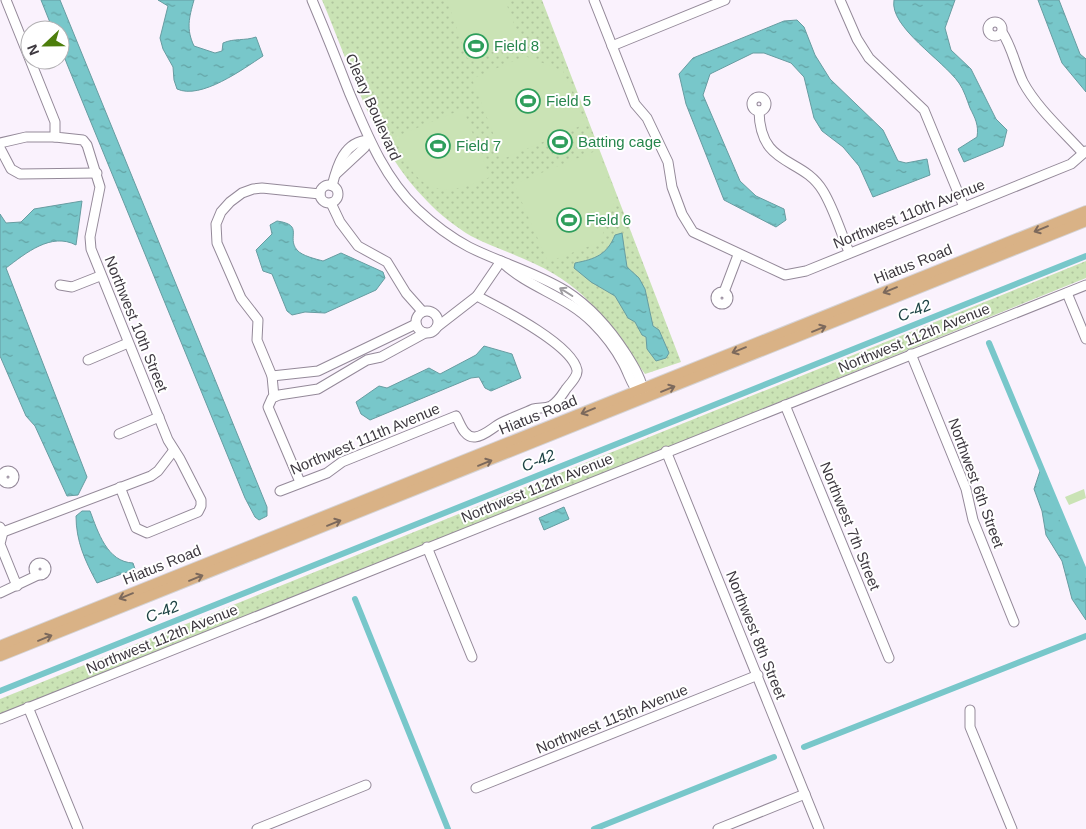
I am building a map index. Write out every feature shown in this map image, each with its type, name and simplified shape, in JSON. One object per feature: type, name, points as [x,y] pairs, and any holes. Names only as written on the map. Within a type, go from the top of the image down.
[{"type":"main road","name":"Hiatus Road","points":[[0,656],[1086,211]]},
{"type":"main road","name":"Hiatus Road","points":[[0,646],[641,393],[1086,221]]},
{"type":"street","points":[[0,143],[26,137],[55,137],[55,122],[6,0]]},
{"type":"street","name":"Cleary Boulevard","points":[[312,0],[369,140],[390,178],[418,210],[452,237],[553,284],[589,309],[621,347],[641,393]]},
{"type":"street","name":"Northwest 110th Avenue","points":[[594,0],[636,104],[648,118],[668,162],[672,187],[682,214],[693,232],[738,255],[785,275],[806,271],[849,252],[1071,164],[1084,152]]},
{"type":"street","points":[[612,46],[724,0]]},
{"type":"street","points":[[840,0],[856,39],[868,58],[924,110],[964,207]]},
{"type":"street","points":[[1002,32],[1024,82],[1034,98],[1084,152]]},
{"type":"street","points":[[759,111],[759,122],[767,144],[778,158],[811,176],[823,192],[849,252]]},
{"type":"street","name":"Northwest 10th Street","points":[[55,137],[83,140],[97,173],[100,187],[90,237],[91,249],[100,276],[159,417],[174,450],[201,500],[201,506],[198,512],[147,533],[136,528],[120,487]]},
{"type":"street","points":[[332,186],[341,157],[360,141],[369,140]]},
{"type":"street","points":[[0,148],[12,169],[20,174],[97,173]]},
{"type":"street","points":[[320,194],[325,186],[332,186]]},
{"type":"street","points":[[331,203],[336,200],[338,194],[332,186]]},
{"type":"street","points":[[300,482],[268,407],[274,397],[272,376],[257,340],[258,320],[241,298],[217,243],[216,224],[221,212],[230,202],[242,193],[253,189],[262,188],[320,194]]},
{"type":"street","points":[[320,194],[323,200],[331,203],[340,222],[358,246],[387,262],[406,293],[422,311]]},
{"type":"street","points":[[724,292],[738,255]]},
{"type":"street","points":[[274,397],[318,389],[367,360],[381,357],[425,333],[432,332],[478,296],[501,261]]},
{"type":"street","points":[[60,285],[72,287],[100,276]]},
{"type":"street","name":"Northwest 112th Avenue","points":[[0,719],[666,451],[1086,286]]},
{"type":"street","points":[[1068,293],[1086,339]]},
{"type":"street","name":"Northwest 111th Avenue","points":[[280,490],[326,473],[342,462],[456,416],[463,430],[469,436],[475,437],[494,429],[503,422],[539,407],[546,408],[552,405],[577,375],[577,369],[564,351],[536,329],[478,296]]},
{"type":"street","points":[[425,333],[419,330],[416,324],[417,316],[422,311],[429,310],[435,314],[438,320],[437,327]]},
{"type":"street","points":[[272,376],[318,371],[416,324]]},
{"type":"street","points":[[88,360],[128,343]]},
{"type":"street","name":"Northwest 6th Street","points":[[911,354],[966,489],[973,520],[1014,622]]},
{"type":"street","name":"Northwest 7th Street","points":[[785,404],[889,658]]},
{"type":"street","points":[[119,434],[159,417]]},
{"type":"street","points":[[17,586],[0,544],[2,530],[151,476],[158,471],[174,450]]},
{"type":"street","name":"Northwest 8th Street","points":[[666,451],[758,674],[819,829]]},
{"type":"street","points":[[427,548],[472,657]]},
{"type":"street","points":[[0,593],[38,575]]},
{"type":"street","name":"Northwest 115th Avenue","points":[[476,788],[758,674]]},
{"type":"street","points":[[28,707],[78,829]]},
{"type":"street","points":[[970,710],[970,727],[1012,829]]},
{"type":"street","points":[[257,829],[366,785]]},
{"type":"street","points":[[718,829],[806,794]]},
{"type":"green space","points":[[322,0],[542,0],[681,362],[645,374],[605,319],[594,306],[569,284],[534,263],[471,236],[431,206],[408,180],[378,132],[365,106]]},
{"type":"green space","points":[[447,0],[505,0],[519,37],[517,42],[472,60],[467,58]]},
{"type":"green space","name":"Field 5","points":[[525,56],[563,71],[585,124],[503,159],[472,79]]},
{"type":"green space","name":"Field 7","points":[[463,109],[490,177],[456,188],[442,189],[430,186],[420,180],[411,169],[395,137]]},
{"type":"green space","name":"Field 6","points":[[598,150],[616,198],[600,242],[548,262],[514,184]]},
{"type":"green space","points":[[1086,261],[1086,278],[0,717],[0,699]]},
{"type":"green space","points":[[1084,489],[1086,498],[1069,505],[1065,497]]},
{"type":"water","points":[[41,0],[60,0],[68,20],[49,20]]},
{"type":"water","points":[[158,0],[194,0],[189,23],[194,46],[215,53],[222,51],[223,43],[256,37],[263,56],[222,82],[209,87],[187,91],[177,89],[173,67],[163,49],[160,38],[168,6]]},
{"type":"water","points":[[894,0],[955,0],[945,28],[951,50],[971,69],[996,119],[1007,130],[1003,146],[964,162],[958,149],[977,137],[977,129],[964,92],[951,74],[908,32],[895,10]]},
{"type":"water","points":[[1038,0],[1059,0],[1080,54],[1086,59],[1086,92],[1062,63]]},
{"type":"water","points":[[797,20],[804,27],[815,55],[830,79],[883,130],[898,161],[906,163],[927,159],[930,175],[873,197],[859,166],[843,147],[822,131],[814,118],[804,77],[791,63],[764,53],[753,53],[710,74],[703,95],[740,181],[756,196],[784,209],[786,220],[776,227],[724,200],[686,104],[679,74],[693,58],[784,21]]},
{"type":"water","points":[[70,24],[267,507],[267,516],[259,520],[255,517],[245,498],[69,70]]},
{"type":"water","points":[[82,201],[76,245],[57,241],[48,243],[30,251],[6,268],[87,477],[78,495],[67,496],[35,426],[26,416],[0,356],[0,214],[6,223],[21,222],[34,209]]},
{"type":"water","points":[[277,221],[290,225],[293,229],[294,245],[302,254],[323,261],[341,253],[383,272],[385,278],[376,290],[325,313],[305,312],[292,315],[287,311],[272,274],[263,271],[256,250],[272,234],[270,225]]},
{"type":"water","points":[[622,233],[627,267],[639,278],[645,289],[653,326],[659,330],[669,353],[666,358],[656,361],[647,349],[646,337],[642,335],[635,322],[628,318],[615,296],[591,282],[574,268],[575,263],[600,255],[612,242],[615,235]]},
{"type":"water","points":[[484,346],[512,354],[521,378],[491,391],[485,388],[479,377],[471,378],[370,420],[361,414],[356,402],[379,386],[387,388],[429,368],[440,374],[476,355]]},
{"type":"water","points":[[1041,468],[1086,575],[1086,620],[1072,599],[1062,561],[1046,535],[1042,511],[1034,489]]},
{"type":"water","points":[[564,507],[569,519],[544,530],[539,518]]},
{"type":"water","points":[[82,511],[90,511],[100,536],[110,552],[124,561],[133,563],[135,569],[97,583],[79,542],[76,516]]},
{"type":"waterway","name":"C-42","points":[[0,691],[1086,256]]},
{"type":"waterway","points":[[989,343],[1086,575]]},
{"type":"waterway","points":[[355,599],[448,829]]},
{"type":"waterway","points":[[804,747],[1086,636]]},
{"type":"waterway","points":[[594,829],[774,757]]},
{"type":"place","name":"Field 8","points":[[476,46]]},
{"type":"place","name":"Field 5","points":[[528,101]]},
{"type":"place","name":"Batting cage","points":[[560,142]]},
{"type":"place","name":"Field 7","points":[[438,146]]},
{"type":"place","name":"Field 6","points":[[569,220]]}]
